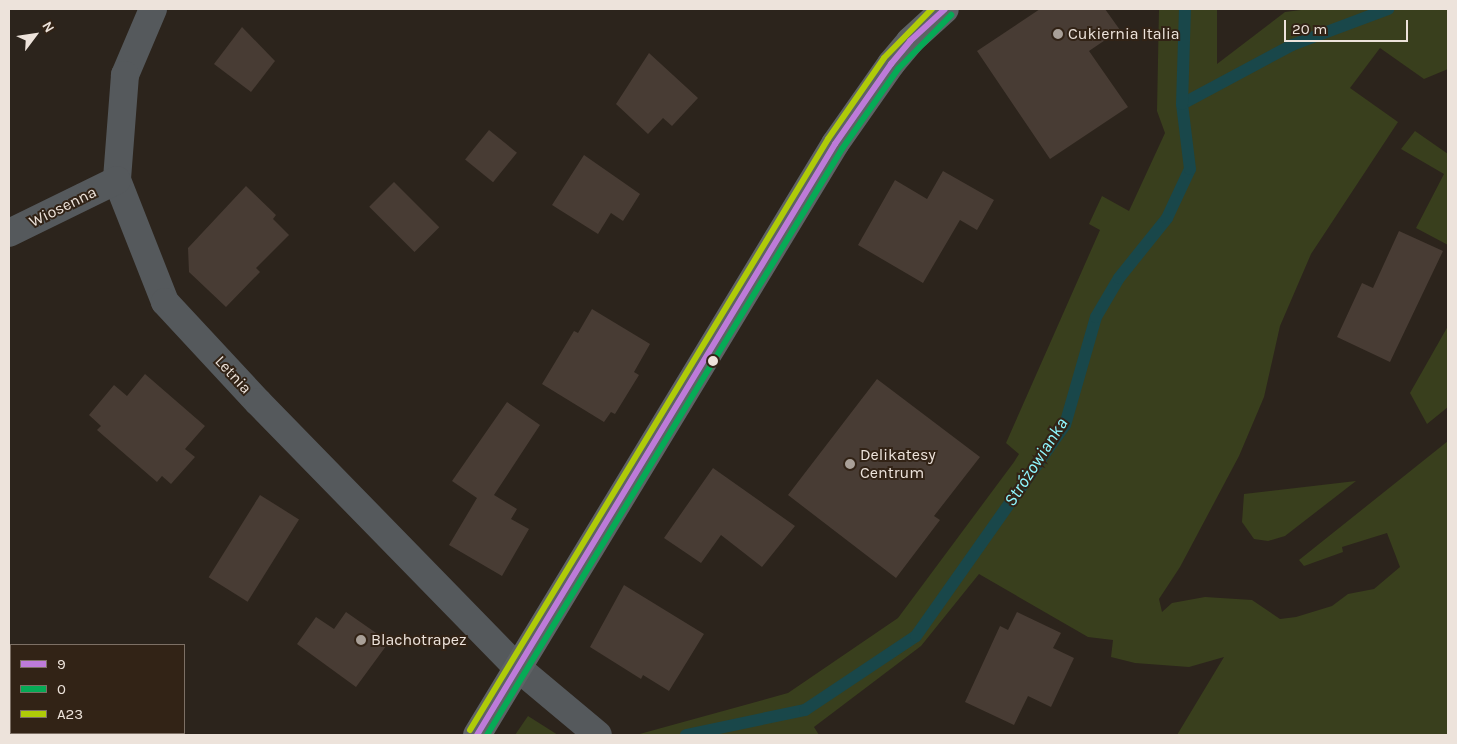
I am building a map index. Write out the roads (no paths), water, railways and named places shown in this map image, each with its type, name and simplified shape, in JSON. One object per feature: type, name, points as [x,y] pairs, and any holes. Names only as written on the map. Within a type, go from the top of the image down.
[{"type":"main road","points":[[477,735],[852,118],[910,41],[945,9]]},
{"type":"street","name":"Letnia","points":[[153,9],[125,75],[117,180],[165,302],[258,402],[518,668],[589,728]]},
{"type":"street","name":"Wiosenna","points":[[9,233],[117,180]]},
{"type":"waterway","name":"Stróżowianka","points":[[686,735],[805,710],[916,636],[1065,425],[1096,317],[1119,278],[1167,218],[1190,169],[1182,104],[1185,9]]},
{"type":"waterway","points":[[1182,104],[1292,45],[1388,9]]},
{"type":"place","name":"Cukiernia Italia","points":[[1058,34]]},
{"type":"place","name":"Delikatesy Centrum","points":[[850,464]]},
{"type":"place","name":"Blachotrapez","points":[[361,640]]}]
